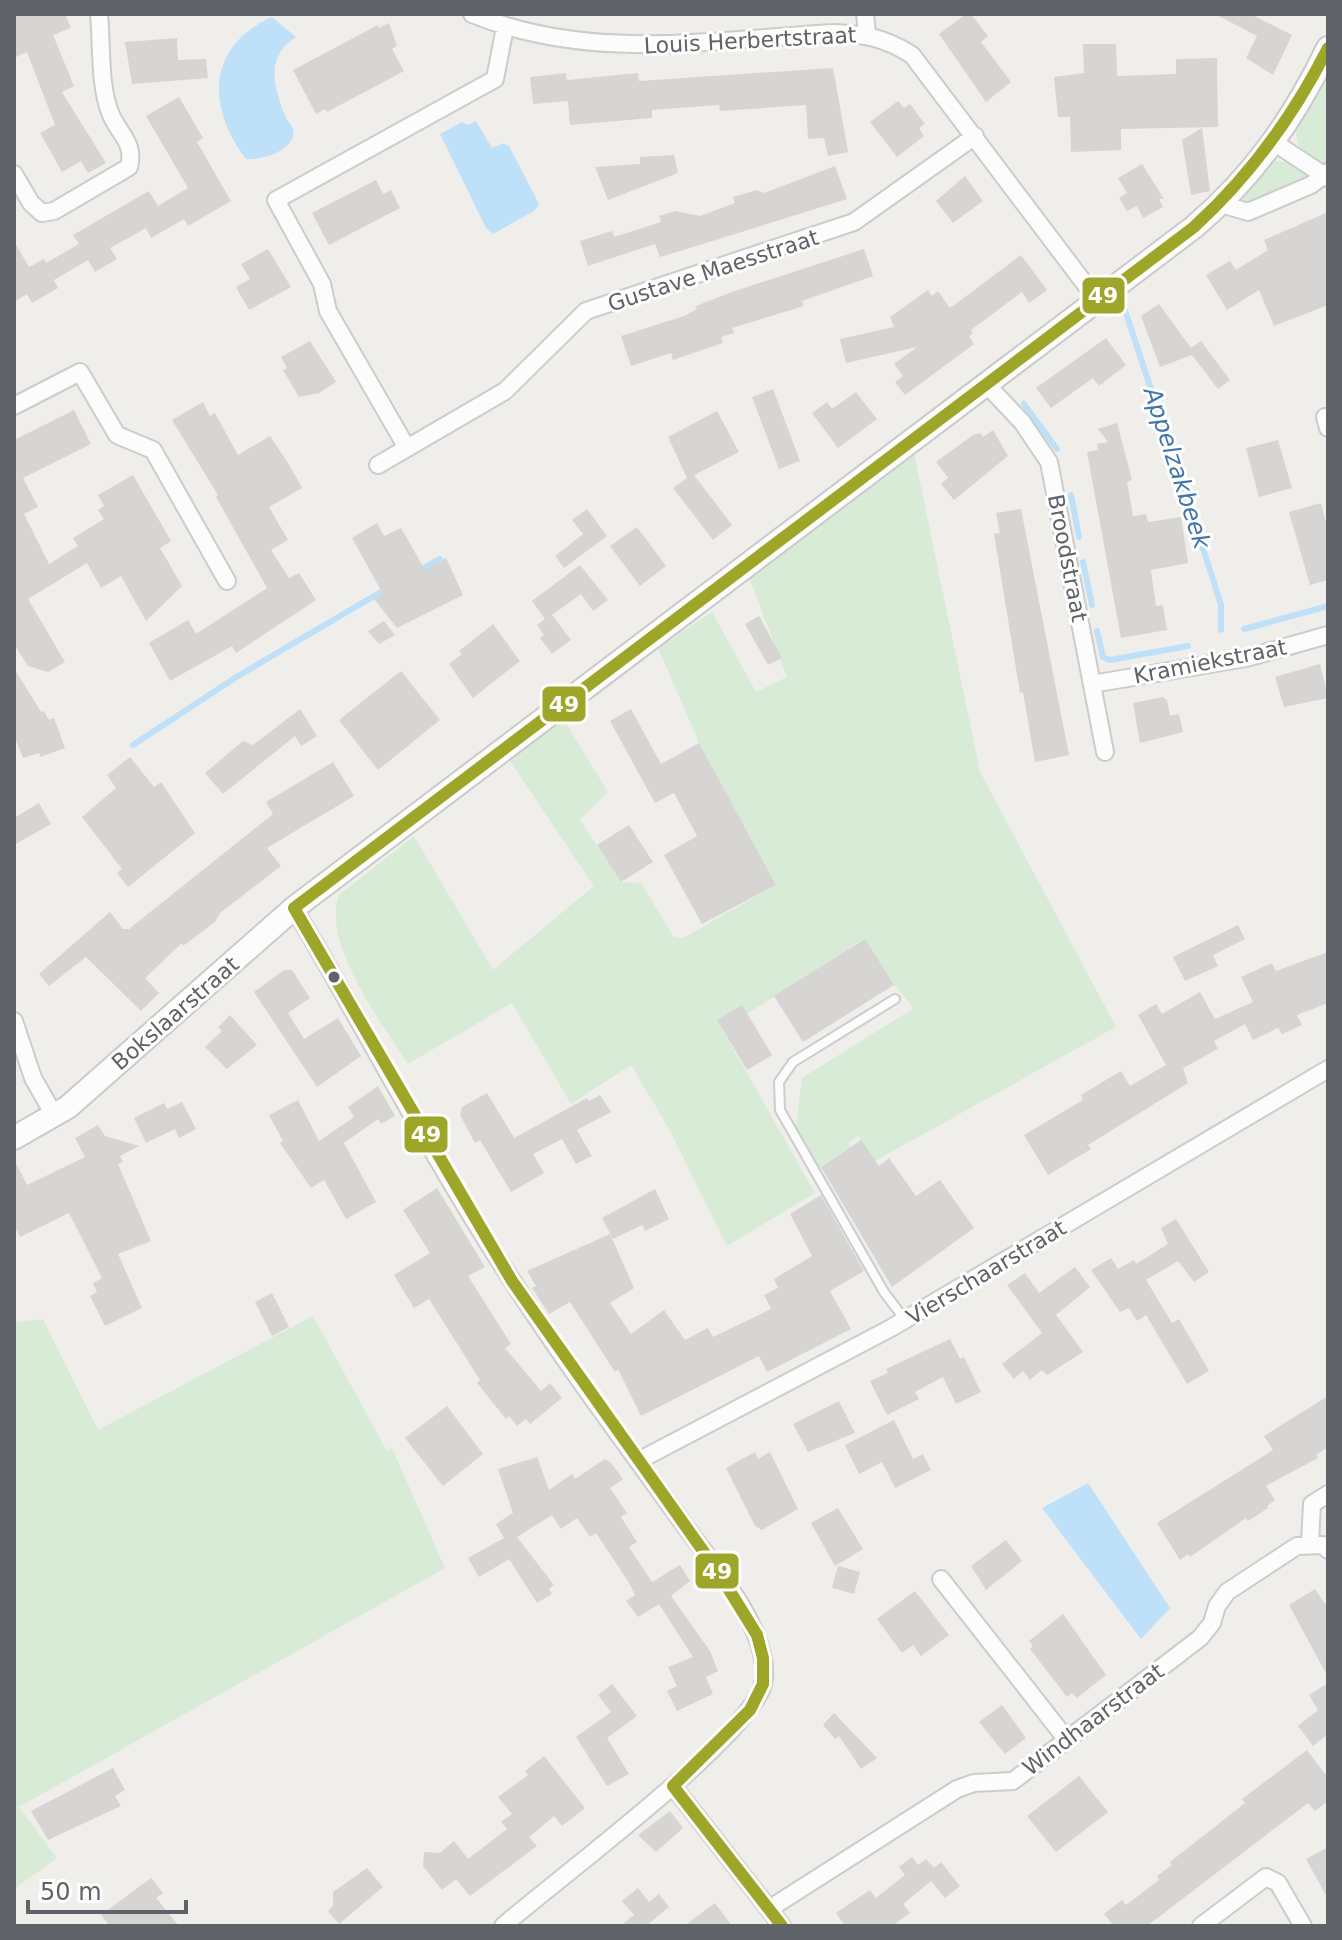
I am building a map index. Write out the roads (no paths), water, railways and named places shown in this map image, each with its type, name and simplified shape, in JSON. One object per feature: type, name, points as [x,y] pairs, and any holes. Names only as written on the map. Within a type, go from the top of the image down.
[{"type":"street","points":[[14,174],[31,203],[42,213],[54,211],[129,167],[132,155],[128,142],[112,117],[107,101],[99,14]]},
{"type":"street","name":"Louis Herbertstraat","points":[[472,14],[505,27],[613,46],[867,34],[889,41],[912,55],[1097,300]]},
{"type":"street","points":[[865,14],[867,34]]},
{"type":"street","points":[[407,448],[328,311],[322,284],[276,200],[495,79],[505,27]]},
{"type":"street","name":"Bokslaarstraat","points":[[14,1138],[68,1107],[294,908],[1221,204],[1275,143],[1328,48]]},
{"type":"street","name":"Gustave Maesstraat","points":[[378,465],[505,391],[586,311],[854,222],[975,136]]},
{"type":"street","points":[[1275,143],[1327,176]]},
{"type":"street","points":[[1221,204],[1248,212],[1279,201],[1327,176]]},
{"type":"street","points":[[14,406],[80,372],[117,435],[153,450],[227,581]]},
{"type":"street","name":"Broodstraat","points":[[986,384],[1022,422],[1049,462],[1105,752]]},
{"type":"street","name":"Kramiekstraat","points":[[1092,684],[1246,658],[1328,635]]},
{"type":"street","points":[[294,908],[512,1281],[718,1572],[757,1635],[763,1658],[763,1684],[750,1710],[673,1786],[503,1926]]},
{"type":"street","points":[[14,1021],[33,1078],[54,1115]]},
{"type":"street","name":"Vierschaarstraat","points":[[638,1461],[905,1320],[1328,1069]]},
{"type":"street","points":[[1328,1494],[1312,1504],[1310,1543],[1323,1545],[1328,1550]]},
{"type":"street","name":"Windhaarstraat","points":[[769,1909],[957,1789],[974,1783],[1013,1781],[1200,1638],[1212,1623],[1217,1606],[1227,1592],[1297,1546],[1310,1543]]},
{"type":"street","points":[[941,1579],[1067,1740]]},
{"type":"street","points":[[673,1786],[782,1926]]},
{"type":"street","points":[[1201,1926],[1266,1877],[1278,1883],[1303,1926]]},
{"type":"lane","points":[[895,999],[793,1062],[779,1082],[780,1110],[884,1292],[905,1320]]},
{"type":"water","points":[[272,17],[296,37],[279,54],[274,74],[278,96],[293,137],[277,153],[246,159],[224,119],[220,79],[225,61],[235,44],[251,29]]},
{"type":"water","points":[[476,121],[492,148],[504,143],[509,146],[539,204],[534,211],[493,234],[486,228],[440,134],[462,122],[468,125]]},
{"type":"water","points":[[1088,1483],[1170,1608],[1141,1639],[1042,1508]]},
{"type":"waterway","name":"Appelzakbeek","points":[[1124,307],[1221,605],[1221,630]]},
{"type":"waterway","points":[[1024,404],[1057,449]]},
{"type":"waterway","points":[[1071,495],[1079,537]]},
{"type":"waterway","points":[[420,570],[440,559]]},
{"type":"waterway","points":[[1083,562],[1092,605]]},
{"type":"waterway","points":[[133,745],[238,676],[386,589]]},
{"type":"waterway","name":"Appelzakbeek","points":[[1244,629],[1328,606]]},
{"type":"waterway","points":[[1097,631],[1103,657],[1110,660],[1188,646]]}]
